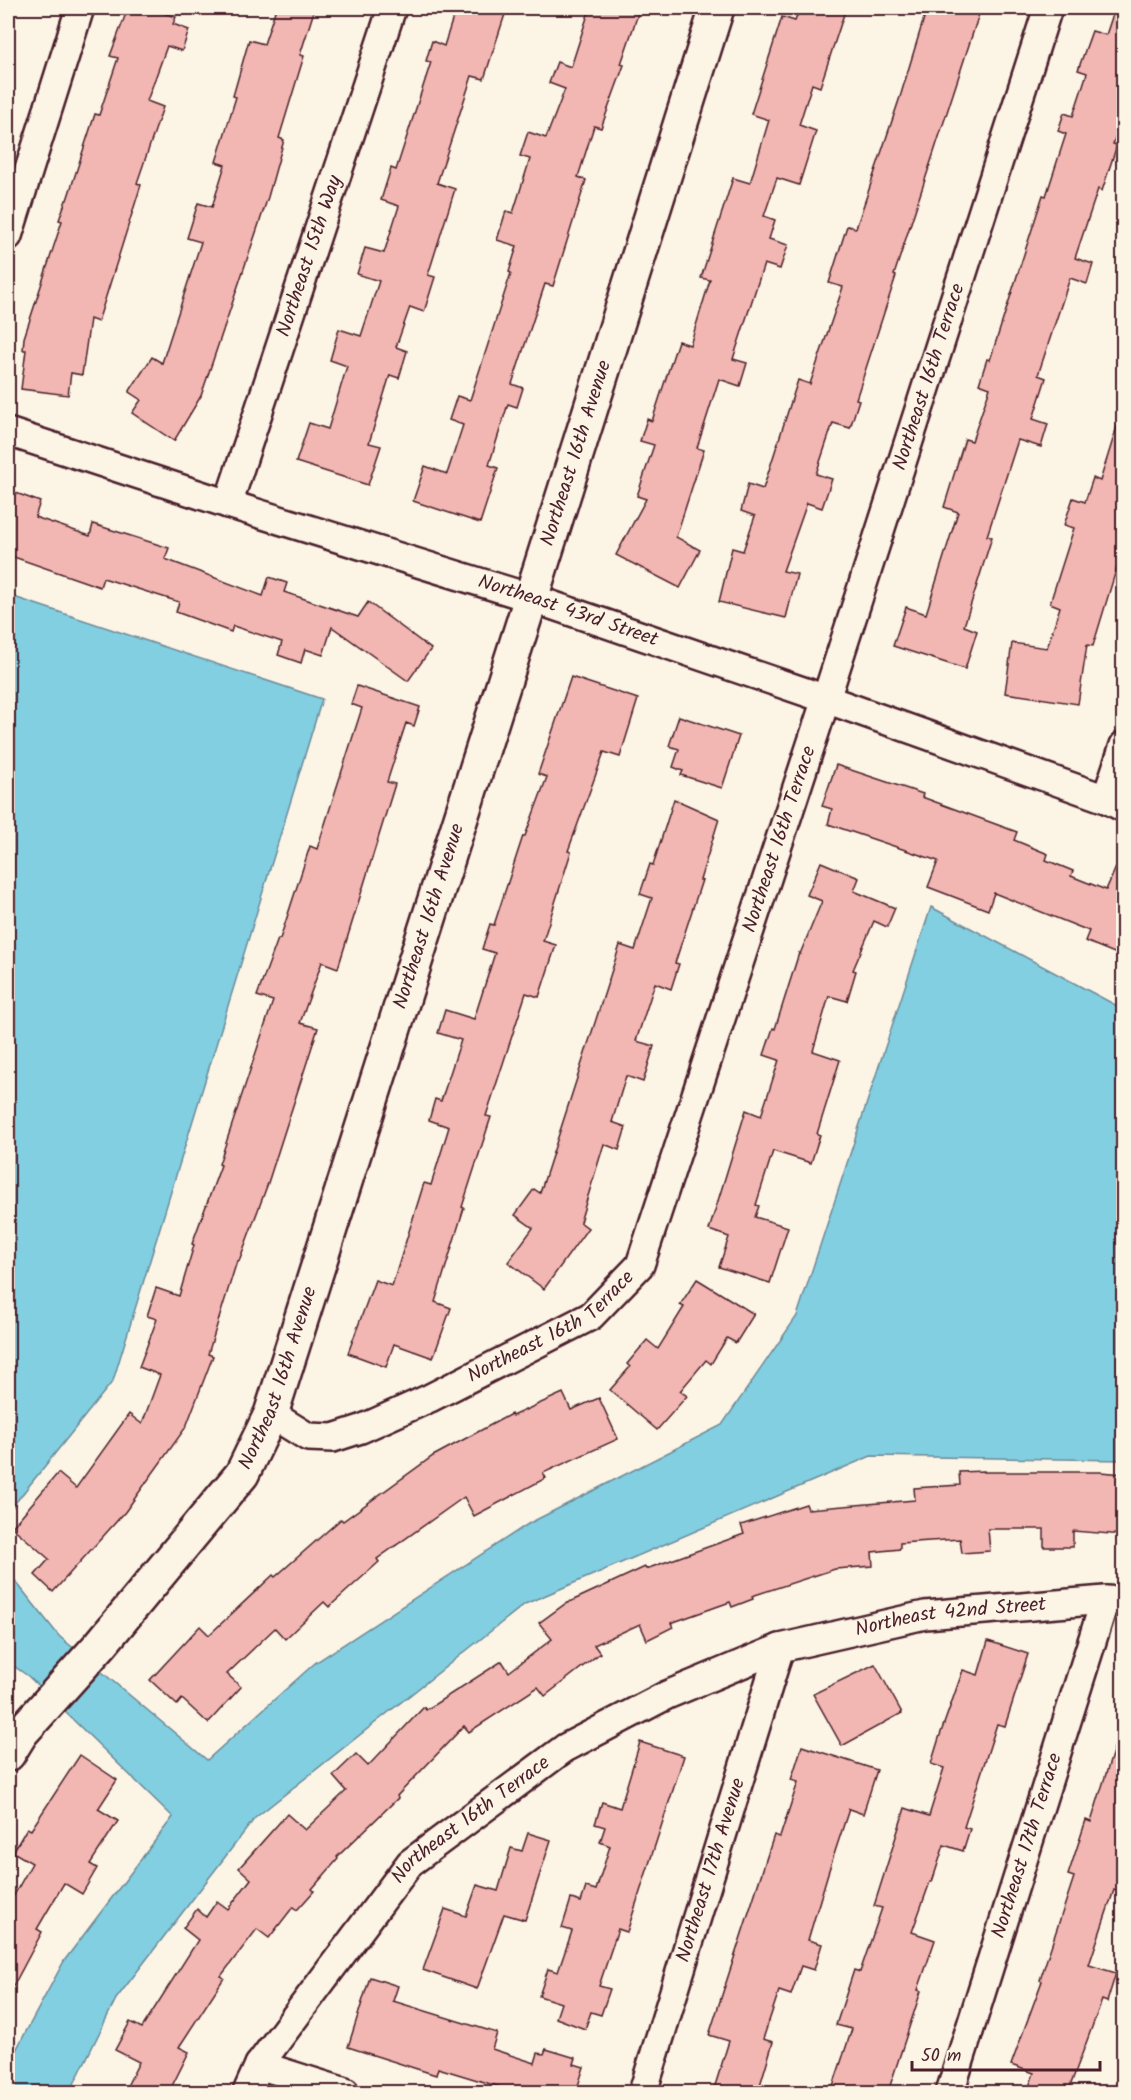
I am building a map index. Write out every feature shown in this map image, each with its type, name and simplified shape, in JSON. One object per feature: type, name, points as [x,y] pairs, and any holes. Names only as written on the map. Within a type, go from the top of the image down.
[{"type":"street","points":[[8,236],[80,8]]},
{"type":"street","name":"Northeast 15th Way","points":[[228,504],[392,8]]},
{"type":"street","name":"Northeast 16th Avenue","points":[[14,1743],[101,1644],[242,1474],[271,1414],[717,8]]},
{"type":"street","name":"Northeast 16th Terrace","points":[[271,1414],[308,1437],[333,1438],[361,1429],[430,1398],[591,1316],[640,1265],[826,699],[1048,8]]},
{"type":"street","name":"Northeast 43rd Street","points":[[8,432],[228,504],[531,598],[826,699],[1115,803]]},
{"type":"street","points":[[1115,803],[1124,746]]},
{"type":"street","name":"Northeast 42nd Street","points":[[780,1648],[925,1614],[1114,1601]]},
{"type":"street","name":"Northeast 17th Terrace","points":[[950,2092],[1114,1601]]},
{"type":"street","name":"Northeast 16th Terrace","points":[[247,2092],[259,2065],[410,1863],[565,1748],[667,1695],[780,1648]]},
{"type":"street","name":"Northeast 17th Avenue","points":[[643,2092],[780,1648]]},
{"type":"street","points":[[259,2065],[345,2092]]},
{"type":"water","points":[[8,595],[322,699],[113,1381],[8,1512]]},
{"type":"water","points":[[931,907],[1123,1009],[1123,1460],[871,1456],[525,1604],[255,1818],[116,1999],[70,2092],[8,2092],[8,2065],[64,1961],[173,1817],[28,1676],[8,1662],[8,1572],[59,1636],[207,1760],[315,1663],[528,1524],[722,1425],[797,1316]]},
{"type":"building","points":[[128,8],[149,8],[176,17],[173,24],[189,30],[182,51],[167,46],[147,101],[163,107],[137,183],[141,185],[98,322],[90,319],[82,375],[71,373],[68,395],[21,389],[26,350],[23,350],[24,338],[62,221],[59,220],[95,114],[99,115],[118,58],[110,56]]},
{"type":"building","points":[[276,8],[315,8],[300,55],[304,56],[279,138],[284,140],[268,197],[201,396],[174,441],[132,413],[141,400],[129,392],[152,357],[162,363],[201,242],[187,238],[198,203],[212,207],[225,165],[216,162],[236,97],[233,96],[249,40],[264,44]]},
{"type":"building","points":[[456,8],[507,8],[484,79],[472,76],[437,183],[455,189],[428,275],[435,277],[424,312],[410,307],[396,347],[407,351],[399,378],[390,375],[369,443],[381,446],[368,485],[296,462],[309,423],[328,429],[347,366],[330,360],[339,329],[361,336],[379,281],[357,274],[365,248],[384,253],[399,206],[381,200],[391,168],[396,170],[431,62],[426,61],[432,41],[444,46]]},
{"type":"building","points":[[590,8],[640,8],[621,64],[624,65],[601,128],[594,126],[578,177],[586,180],[553,286],[545,284],[512,384],[523,388],[517,407],[508,404],[489,465],[498,468],[480,523],[413,501],[425,466],[447,474],[463,425],[449,420],[457,396],[470,400],[511,273],[509,272],[517,246],[497,240],[506,211],[513,213],[530,159],[520,156],[528,132],[546,138],[565,89],[549,83],[557,62],[571,67]]},
{"type":"building","points":[[800,8],[846,8],[820,87],[812,84],[799,125],[816,131],[799,185],[777,178],[764,216],[775,220],[769,239],[788,245],[780,269],[764,264],[733,359],[747,363],[740,386],[719,379],[697,448],[704,450],[676,537],[700,550],[680,588],[616,555],[646,499],[637,496],[654,445],[640,441],[647,419],[652,421],[678,341],[690,345],[710,280],[701,278],[733,178],[750,183],[769,120],[751,114],[782,17],[795,21]]},
{"type":"building","points":[[927,8],[981,8],[894,275],[896,276],[856,399],[859,400],[850,428],[833,423],[816,474],[832,479],[822,508],[807,503],[783,571],[797,574],[786,618],[719,602],[732,548],[743,551],[755,516],[741,511],[748,484],[763,489],[798,380],[810,384],[843,287],[829,283],[847,226],[856,228]]},
{"type":"building","points":[[1115,8],[1124,8],[1124,112],[1113,144],[1117,145],[1102,191],[1098,189],[1075,258],[1093,264],[1087,284],[1070,278],[1038,375],[1046,378],[1033,419],[1048,424],[1041,447],[1018,440],[987,536],[992,537],[964,626],[977,631],[965,669],[893,646],[906,607],[926,614],[958,512],[944,507],[965,439],[972,441],[990,388],[979,384],[987,359],[990,360],[1043,195],[1046,196],[1066,134],[1058,131],[1064,113],[1073,116],[1087,73],[1078,70],[1092,31],[1106,35]]},
{"type":"building","points":[[1119,420],[1124,421],[1124,544],[1093,646],[1087,645],[1078,704],[1005,693],[1012,643],[1047,648],[1060,607],[1050,603],[1074,528],[1064,525],[1073,498],[1085,502],[1093,478],[1100,481]]},
{"type":"building","points":[[8,490],[40,502],[35,517],[90,536],[93,524],[169,548],[165,559],[263,596],[269,577],[287,583],[284,592],[358,617],[368,602],[431,649],[408,681],[332,627],[323,655],[305,649],[301,663],[278,655],[282,642],[233,626],[231,632],[176,612],[179,602],[103,578],[100,587],[8,555]]},
{"type":"building","points":[[571,677],[638,699],[620,757],[604,752],[568,851],[571,852],[543,941],[556,945],[539,997],[526,993],[486,1116],[491,1117],[435,1302],[451,1308],[433,1358],[394,1344],[386,1367],[348,1353],[375,1280],[392,1286],[424,1183],[431,1185],[449,1127],[429,1120],[435,1099],[441,1101],[461,1040],[438,1033],[445,1010],[474,1019],[495,953],[482,949],[490,924],[494,925],[523,836],[525,836],[547,777],[538,774]]},
{"type":"building","points":[[357,686],[420,707],[414,726],[406,723],[387,782],[395,784],[338,968],[322,962],[300,1023],[318,1028],[267,1186],[239,1261],[237,1261],[208,1354],[213,1356],[186,1427],[125,1512],[53,1592],[35,1575],[49,1559],[12,1527],[58,1473],[76,1488],[129,1414],[142,1424],[160,1375],[139,1367],[157,1319],[147,1316],[156,1288],[179,1296],[194,1245],[192,1244],[221,1165],[219,1164],[273,1001],[257,996],[278,939],[280,939],[310,846],[317,849],[362,708],[351,704]]},
{"type":"building","points":[[679,716],[739,736],[722,788],[681,775],[683,771],[673,767],[679,749],[669,746]]},
{"type":"building","points":[[836,765],[923,794],[922,797],[1017,832],[1014,840],[1048,854],[1046,860],[1073,871],[1071,876],[1106,890],[1124,849],[1124,957],[1085,941],[1089,931],[994,893],[988,910],[928,887],[938,861],[828,824],[832,809],[822,806]]},
{"type":"building","points":[[674,799],[719,819],[675,963],[679,964],[671,989],[655,983],[636,1041],[654,1046],[643,1082],[626,1076],[612,1122],[626,1127],[619,1150],[604,1144],[580,1222],[588,1228],[544,1289],[508,1262],[533,1228],[515,1215],[534,1189],[540,1193],[620,945],[635,950],[652,898],[640,894],[650,864],[653,865]]},
{"type":"building","points":[[821,862],[859,878],[854,891],[895,908],[887,927],[874,921],[853,970],[856,971],[847,1001],[829,996],[813,1051],[840,1060],[817,1134],[820,1135],[811,1163],[773,1151],[756,1205],[759,1206],[755,1217],[788,1227],[770,1283],[719,1267],[729,1237],[709,1230],[746,1110],[761,1116],[779,1060],[764,1055],[773,1028],[775,1029],[799,953],[822,901],[807,895]]},
{"type":"building","points":[[697,1279],[754,1314],[736,1343],[727,1338],[711,1364],[706,1360],[680,1391],[687,1396],[657,1430],[610,1390],[630,1367],[627,1364],[647,1340],[658,1349],[684,1307],[680,1305]]},
{"type":"building","points":[[563,1393],[571,1410],[599,1398],[618,1439],[543,1473],[546,1478],[474,1516],[464,1497],[377,1559],[379,1562],[329,1607],[324,1602],[285,1639],[275,1628],[227,1674],[241,1687],[208,1723],[182,1699],[177,1705],[150,1680],[200,1626],[209,1635],[273,1575],[275,1577],[341,1519],[343,1521],[433,1456],[511,1414],[512,1416]]},
{"type":"building","points":[[959,1472],[1124,1474],[1124,1535],[1073,1531],[1073,1547],[1044,1547],[1044,1529],[988,1529],[990,1551],[962,1553],[960,1539],[900,1543],[900,1549],[872,1552],[873,1566],[835,1569],[752,1596],[753,1599],[732,1607],[730,1602],[671,1623],[673,1627],[647,1640],[640,1624],[594,1645],[600,1653],[545,1696],[538,1687],[469,1732],[464,1726],[397,1796],[398,1798],[337,1857],[338,1859],[312,1889],[314,1891],[297,1910],[293,1907],[269,1938],[257,1929],[221,1976],[224,1978],[179,2047],[189,2052],[169,2092],[124,2092],[139,2062],[115,2050],[130,2022],[142,2028],[198,1940],[183,1928],[197,1909],[206,1917],[217,1901],[228,1909],[251,1879],[239,1868],[287,1814],[305,1830],[346,1791],[333,1776],[356,1754],[368,1766],[424,1707],[426,1710],[502,1661],[509,1672],[552,1639],[539,1623],[565,1604],[645,1567],[646,1569],[744,1534],[741,1525],[806,1504],[808,1509],[915,1500],[914,1488],[960,1485]]},
{"type":"building","points":[[988,1641],[1028,1654],[1005,1726],[997,1724],[964,1827],[970,1829],[963,1851],[944,1845],[912,1932],[935,1940],[888,2092],[831,2092],[852,2029],[836,2025],[854,1970],[860,1972],[882,1908],[874,1906],[905,1808],[929,1816],[944,1768],[931,1764],[939,1738],[963,1670],[978,1675]]},
{"type":"building","points":[[875,1664],[902,1713],[842,1746],[813,1694]]},
{"type":"building","points":[[1119,1732],[1124,1733],[1124,1893],[1114,1890],[1089,1965],[1116,1973],[1107,2002],[1102,2000],[1068,2092],[1027,2092],[1034,2073],[1011,2065],[1042,1981],[1040,1980],[1074,1877],[1068,1875],[1086,1820],[1091,1822]]},
{"type":"building","points":[[640,1742],[684,1756],[627,1932],[618,1929],[599,1986],[610,1989],[601,2015],[591,2012],[585,2029],[556,2018],[561,2003],[539,1996],[548,1969],[558,1972],[572,1931],[562,1928],[571,1899],[581,1902],[586,1887],[596,1890],[610,1846],[600,1842],[605,1827],[595,1824],[602,1802],[620,1808]]},
{"type":"building","points":[[802,1746],[877,1770],[863,1814],[849,1809],[828,1873],[808,1940],[822,1944],[814,1970],[801,1966],[791,1995],[779,1991],[763,2039],[773,2042],[758,2092],[713,2092],[729,2041],[709,2035],[774,1835],[780,1837],[798,1782],[791,1780]]},
{"type":"building","points":[[80,1755],[117,1780],[98,1809],[118,1821],[90,1864],[97,1868],[82,1894],[64,1883],[37,1929],[42,1932],[8,1996],[8,1906],[32,1863],[13,1852],[27,1828],[31,1830]]},
{"type":"building","points":[[528,1833],[551,1840],[525,1920],[504,1914],[477,1989],[423,1970],[445,1909],[466,1916],[477,1885],[498,1891],[511,1848],[522,1851]]},
{"type":"building","points":[[370,1977],[398,1986],[393,2001],[497,2033],[492,2049],[535,2063],[538,2053],[544,2054],[546,2049],[576,2058],[574,2064],[584,2067],[576,2092],[517,2092],[438,2068],[436,2075],[348,2047]]}]
